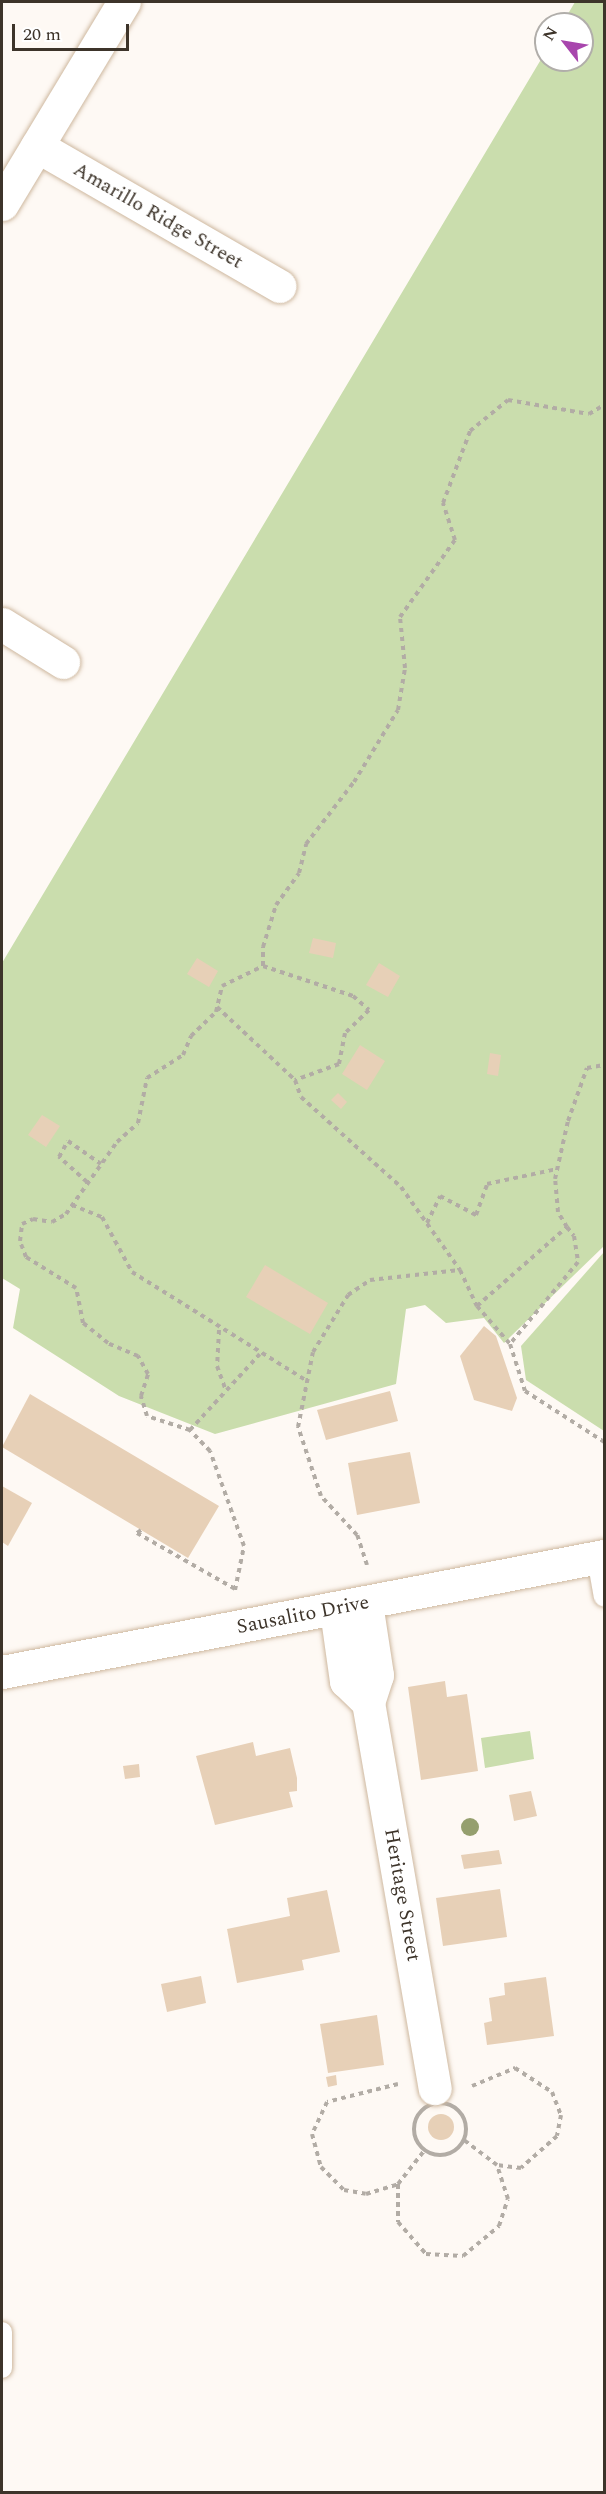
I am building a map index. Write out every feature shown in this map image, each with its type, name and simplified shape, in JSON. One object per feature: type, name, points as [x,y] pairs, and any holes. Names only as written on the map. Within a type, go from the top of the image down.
[{"type":"street","points":[[2,204],[124,2]]},
{"type":"street","name":"Amarillo Ridge Street","points":[[37,146],[279,286]]},
{"type":"street","points":[[2,624],[63,662]]},
{"type":"street","name":"Sausalito Drive","points":[[2,1672],[232,1630],[601,1557]]},
{"type":"street","name":"Heritage Street","points":[[360,1604],[346,1681],[368,1702],[453,2097]]},
{"type":"lane","points":[[601,1557],[604,1596]]},
{"type":"lane","points":[[2,2332],[2,2368]]},
{"type":"path","points":[[263,966],[263,947],[276,905],[299,873],[306,844],[354,782],[398,710],[405,668],[400,617],[455,540],[443,503],[470,431],[508,400],[589,414],[604,405]]},
{"type":"path","points":[[232,1630],[236,1589],[244,1546],[238,1521],[210,1450],[190,1431],[147,1416],[141,1396],[148,1374],[138,1356],[108,1343],[83,1323],[76,1288],[26,1257],[22,1224],[33,1219],[52,1222],[72,1205],[101,1164],[138,1123],[147,1078],[169,1069],[183,1055],[191,1036],[217,1006],[222,986],[263,966],[353,996],[369,1010],[345,1033],[339,1064],[295,1080]]},
{"type":"path","points":[[217,1006],[295,1080],[301,1096],[401,1187],[460,1270],[477,1306],[510,1344],[525,1391],[604,1442]]},
{"type":"path","points":[[510,1344],[578,1262],[574,1236],[558,1212],[557,1169],[587,1068],[604,1065]]},
{"type":"path","points":[[87,1182],[58,1157],[68,1141],[101,1164]]},
{"type":"path","points":[[427,1223],[440,1196],[476,1215],[487,1184],[557,1169]]},
{"type":"path","points":[[72,1205],[102,1218],[132,1272],[219,1330],[307,1381]]},
{"type":"path","points":[[477,1306],[567,1227]]},
{"type":"path","points":[[360,1604],[357,1535],[321,1496],[298,1427],[313,1352],[348,1295],[370,1280],[460,1270]]},
{"type":"path","points":[[219,1330],[217,1366],[225,1388]]},
{"type":"path","points":[[190,1431],[225,1388],[260,1354]]},
{"type":"path","points":[[141,1530],[136,1533],[236,1589]]},
{"type":"path","points":[[453,2097],[465,2123],[464,2140],[446,2154],[424,2151],[415,2137],[415,2121],[435,2104],[515,2068],[552,2092],[561,2115],[557,2136],[521,2168],[497,2166]]},
{"type":"path","points":[[400,2084],[327,2102],[312,2134],[321,2167],[344,2190],[366,2194],[398,2184],[424,2151]]},
{"type":"path","points":[[398,2184],[398,2222],[409,2240],[426,2254],[463,2256],[499,2226],[508,2199],[497,2166],[464,2140]]},
{"type":"green space","points":[[575,2],[604,2],[604,1246],[504,1343],[484,1318],[446,1323],[425,1305],[406,1309],[396,1384],[215,1434],[119,1396],[13,1328],[20,1289],[2,1278],[2,963],[534,71],[594,72],[594,12],[569,12]]},
{"type":"green space","points":[[604,1252],[604,1431],[526,1380],[521,1346]]},
{"type":"green space","points":[[530,1731],[534,1759],[485,1768],[481,1738]]},
{"type":"building","points":[[313,938],[336,943],[333,958],[309,953]]},
{"type":"building","points":[[197,958],[218,971],[209,987],[187,974]]},
{"type":"building","points":[[379,963],[400,976],[388,997],[366,985]]},
{"type":"building","points":[[360,1045],[385,1061],[367,1090],[342,1074]]},
{"type":"building","points":[[490,1053],[501,1055],[498,1076],[487,1074]]},
{"type":"building","points":[[338,1093],[347,1102],[341,1109],[331,1100]]},
{"type":"building","points":[[42,1115],[60,1126],[46,1147],[28,1135]]},
{"type":"building","points":[[265,1265],[328,1303],[310,1334],[246,1297]]},
{"type":"building","points":[[484,1326],[496,1336],[517,1398],[512,1411],[474,1400],[460,1356]]},
{"type":"building","points":[[390,1391],[398,1421],[326,1440],[317,1410]]},
{"type":"building","points":[[30,1394],[219,1506],[188,1558],[2,1447]]},
{"type":"building","points":[[410,1452],[420,1503],[357,1515],[348,1463]]},
{"type":"building","points":[[2,1486],[32,1503],[8,1546],[2,1542]]},
{"type":"building","points":[[445,1681],[447,1697],[467,1694],[478,1771],[421,1780],[408,1687]]},
{"type":"building","points":[[253,1742],[256,1756],[290,1748],[297,1778],[297,1791],[289,1792],[293,1807],[215,1825],[196,1756]]},
{"type":"building","points":[[139,1764],[140,1777],[125,1779],[123,1766]]},
{"type":"building","points":[[531,1791],[537,1816],[514,1821],[509,1795]]},
{"type":"building","points":[[499,1850],[502,1864],[464,1869],[461,1855]]},
{"type":"building","points":[[500,1889],[507,1937],[443,1946],[436,1898]]},
{"type":"building","points":[[327,1890],[340,1952],[302,1960],[304,1970],[237,1983],[227,1929],[290,1916],[287,1898]]},
{"type":"building","points":[[201,1976],[206,2003],[167,2012],[161,1984]]},
{"type":"building","points":[[546,1977],[554,2036],[487,2045],[484,2023],[492,2021],[489,1998],[505,1995],[504,1983]]},
{"type":"building","points":[[377,2015],[384,2065],[328,2073],[320,2024]]},
{"type":"building","points":[[336,2075],[337,2085],[328,2087],[326,2077]]},
{"type":"building","points":[[441,2114],[450,2118],[454,2127],[450,2136],[441,2140],[432,2136],[428,2127],[432,2118]]}]
